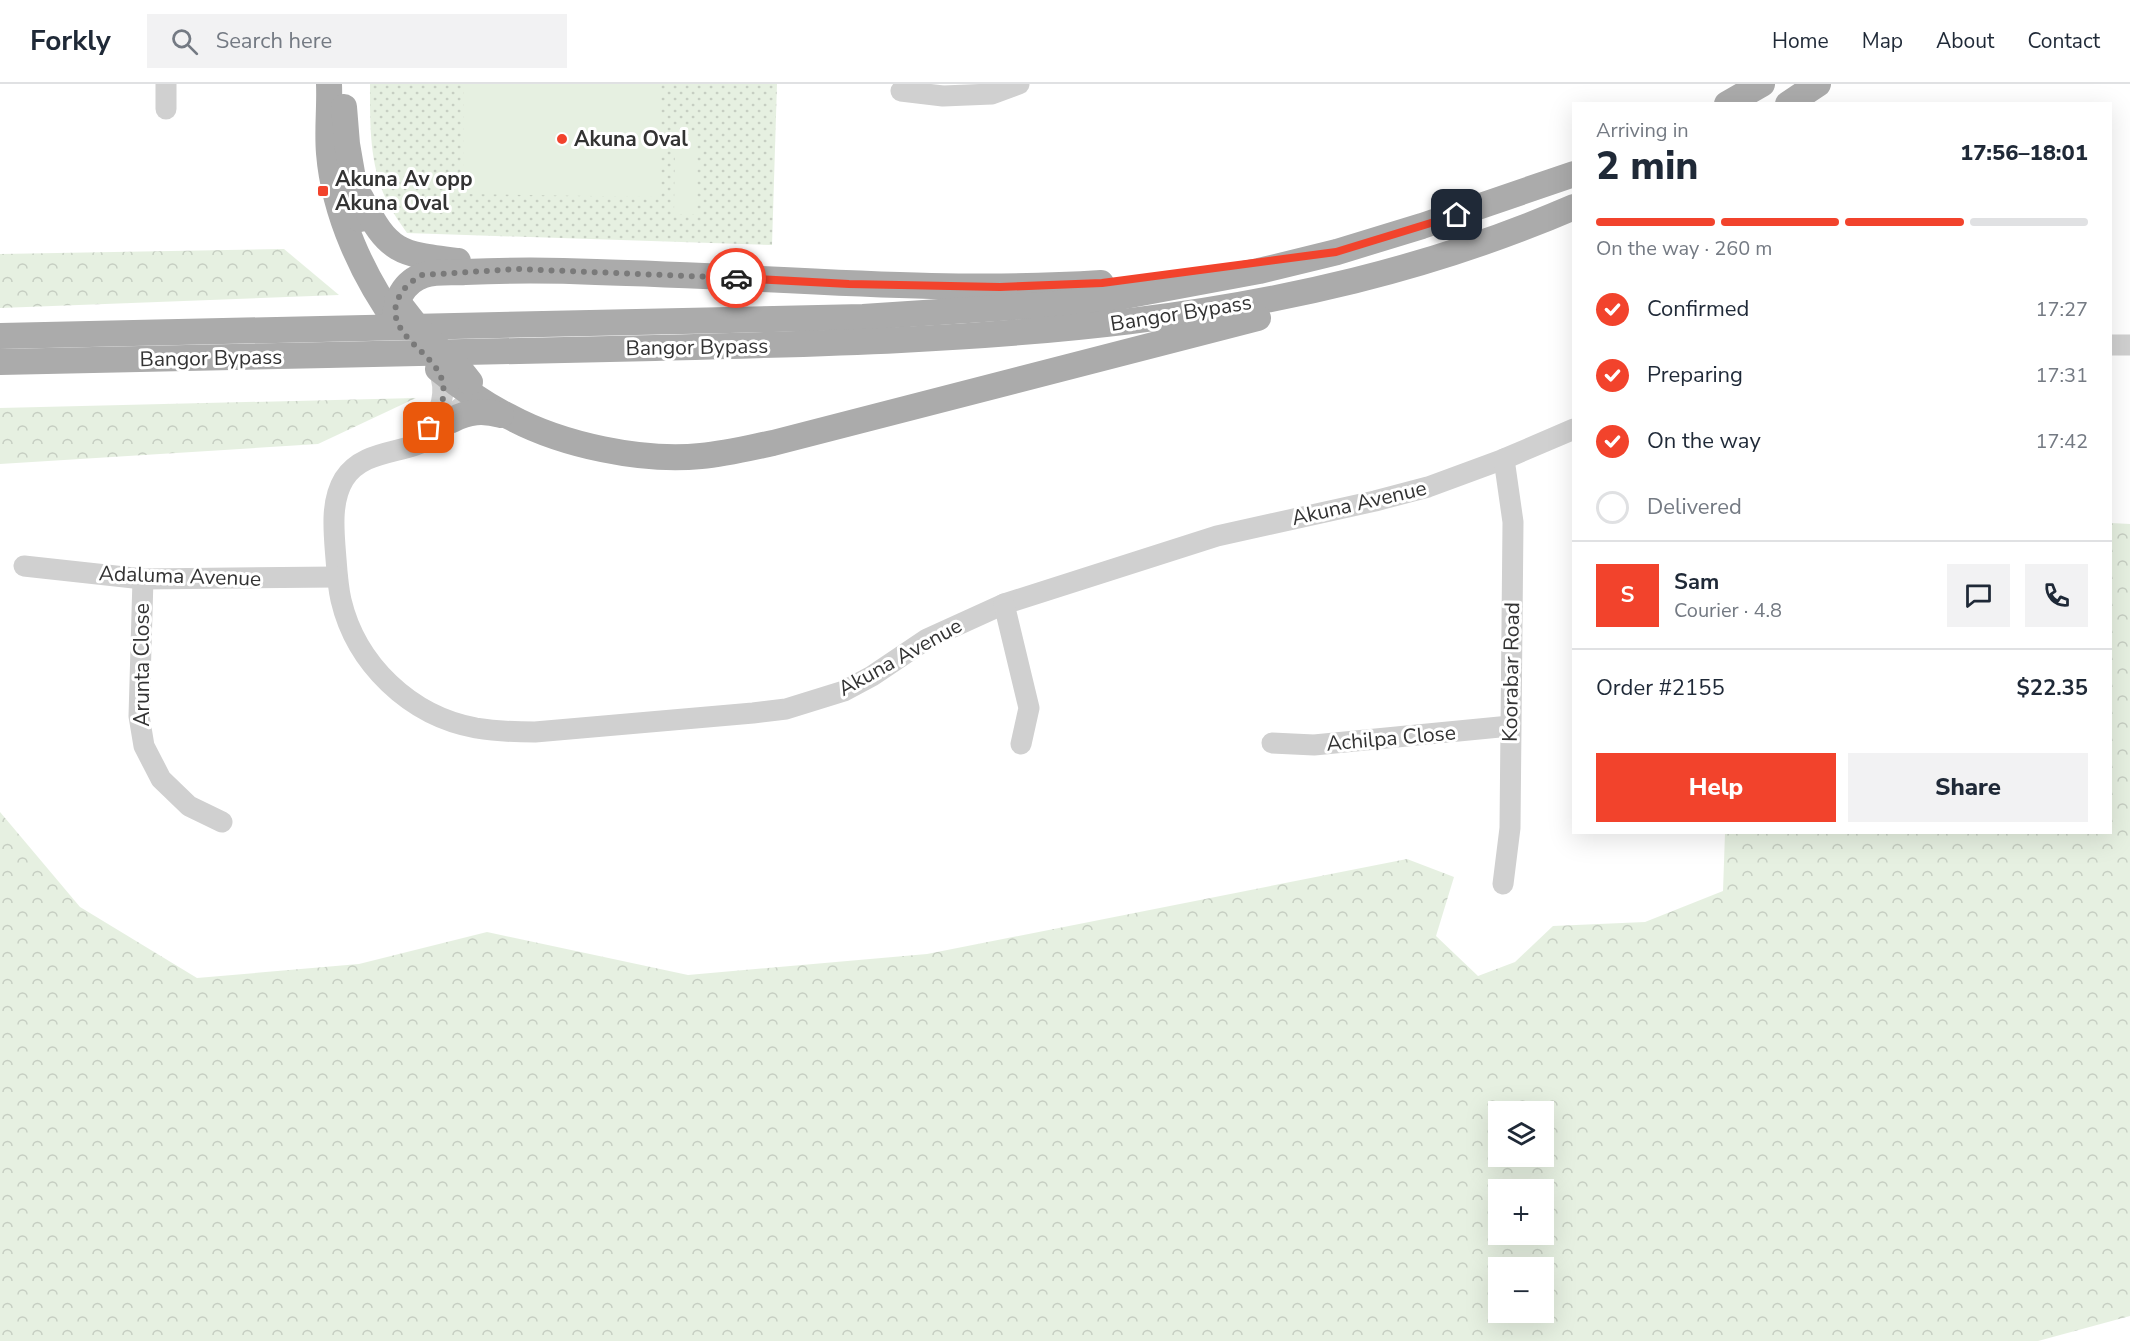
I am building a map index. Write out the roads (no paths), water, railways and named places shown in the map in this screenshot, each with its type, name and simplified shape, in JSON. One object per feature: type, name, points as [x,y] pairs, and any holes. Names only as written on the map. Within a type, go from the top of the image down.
[{"type":"main road","points":[[329,84],[329,144],[335,187],[349,233],[392,297],[422,333],[459,368],[455,382]]},
{"type":"main road","points":[[344,84],[347,144],[356,201],[365,233],[392,297],[400,327],[416,347],[455,382],[510,417],[545,432],[616,450],[679,457],[721,454],[773,443],[1299,308],[1389,273],[1460,252],[1572,208]]},
{"type":"main road","points":[[1730,102],[1762,84]]},
{"type":"main road","points":[[1791,102],[1818,84]]},
{"type":"main road","points":[[351,170],[372,222],[393,246],[427,257],[518,269]]},
{"type":"main road","points":[[392,297],[413,280],[429,274],[518,269],[677,274],[849,284],[1042,286],[1102,283],[1336,252],[1422,226],[1572,175]]},
{"type":"main road","name":"Bangor Bypass","points":[[0,336],[910,315],[1114,298],[1259,271],[1336,252]]},
{"type":"main road","name":"Bangor Bypass","points":[[0,362],[798,344],[1011,334],[1097,326],[1223,309],[1389,273]]},
{"type":"main road","points":[[452,420],[470,412],[483,411],[510,417]]},
{"type":"street","points":[[166,84],[166,109]]},
{"type":"street","points":[[901,91],[943,96],[992,94],[1018,84]]},
{"type":"street","points":[[2112,345],[2130,345]]},
{"type":"street","name":"Akuna Avenue","points":[[455,382],[464,404],[452,420],[433,437],[362,462],[349,472],[341,485],[334,515],[337,578],[348,621],[371,663],[386,682],[404,697],[450,721],[474,728],[503,731],[535,732],[786,709],[844,691],[872,676],[927,639],[1004,604],[1217,536],[1375,501],[1439,484],[1572,430]]},
{"type":"street","name":"Akuna Avenue","points":[[399,449],[417,440],[429,428],[455,382]]},
{"type":"street","name":"Koorabar Road","points":[[1503,884],[1510,828],[1513,522],[1504,459]]},
{"type":"street","name":"Adaluma Avenue","points":[[24,566],[143,579],[337,578]]},
{"type":"street","name":"Arunta Close","points":[[143,579],[138,716],[144,746],[161,779],[189,806],[222,822]]},
{"type":"street","points":[[1004,604],[1029,708],[1021,744]]},
{"type":"street","name":"Achilpa Close","points":[[1272,743],[1314,745],[1510,726]]},
{"type":"place","name":"Akuna Oval","points":[[562,139]]},
{"type":"place","name":"Akuna Av opp Akuna Oval","points":[[323,191]]}]
